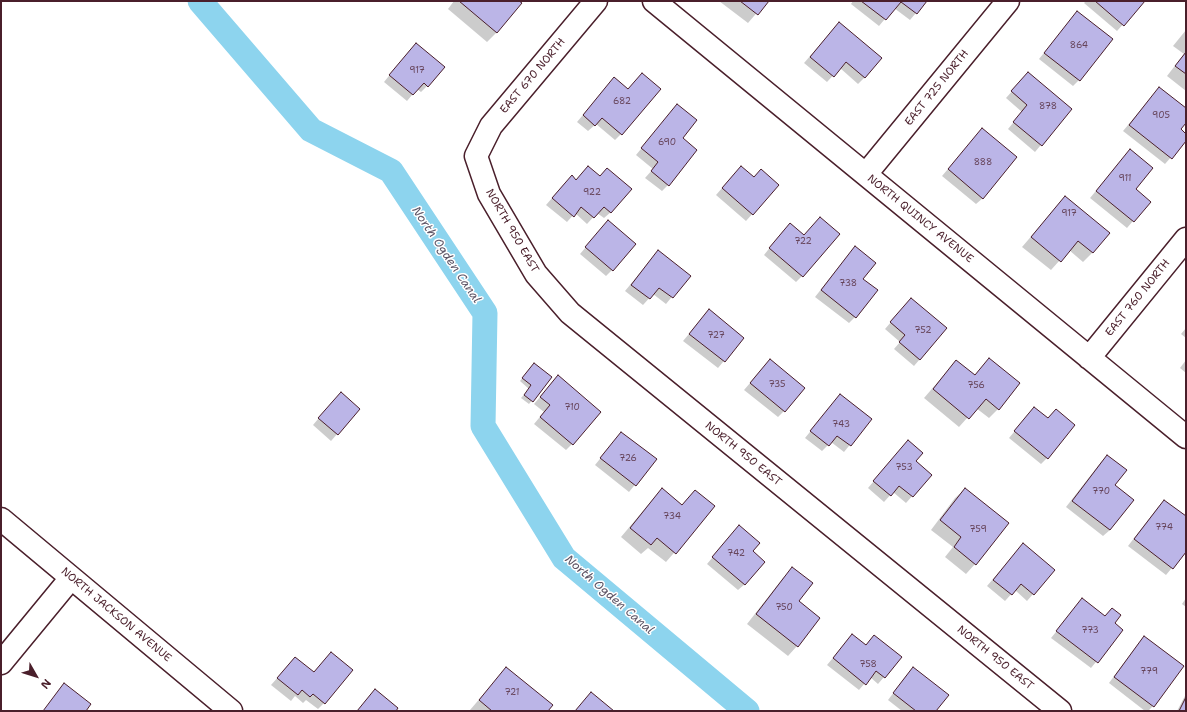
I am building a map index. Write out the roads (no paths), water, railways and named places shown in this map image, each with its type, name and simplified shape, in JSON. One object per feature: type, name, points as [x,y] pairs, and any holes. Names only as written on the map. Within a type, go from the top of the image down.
[{"type":"street","name":"EAST 670 NORTH","points":[[476,156],[491,126],[596,1]]},
{"type":"street","name":"NORTH QUINCY AVENUE","points":[[654,1],[1186,437]]},
{"type":"street","name":"EAST 725 NORTH","points":[[866,174],[1008,1]]},
{"type":"street","name":"NORTH 950 EAST","points":[[476,156],[489,194],[536,274],[570,312],[1060,711]]},
{"type":"street","name":"EAST 760 NORTH","points":[[1089,358],[1186,239]]},
{"type":"street","name":"NORTH JACKSON AVENUE","points":[[1,519],[231,711]]},
{"type":"street","points":[[1,663],[71,578]]},
{"type":"waterway","name":"North Ogden Canal","points":[[200,1],[311,130],[391,171],[485,313],[483,426],[564,558],[747,711]]}]
